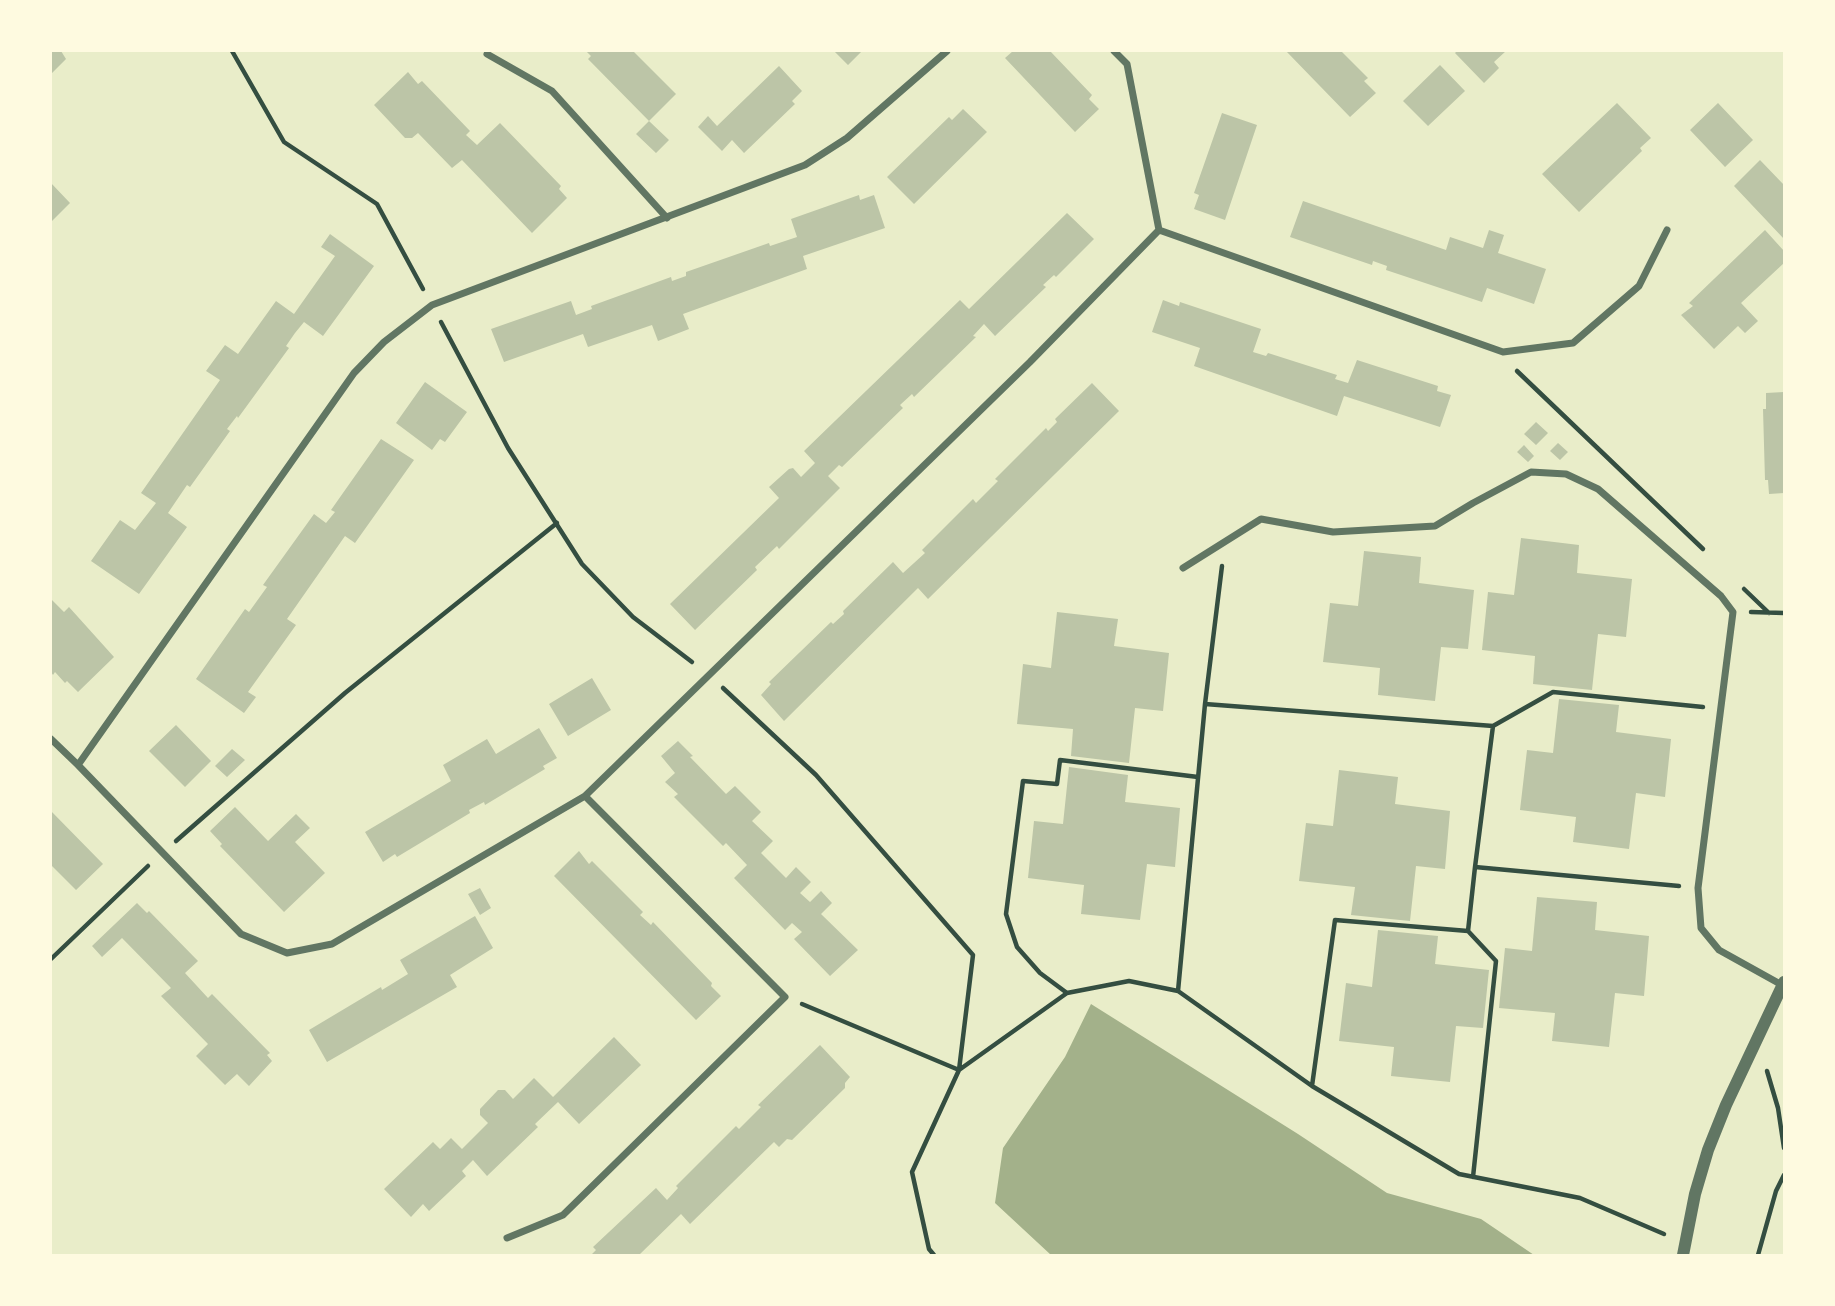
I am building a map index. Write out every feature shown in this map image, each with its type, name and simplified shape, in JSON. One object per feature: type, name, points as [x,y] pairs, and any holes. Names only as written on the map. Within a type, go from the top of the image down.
[{"type":"street","points":[[78,765],[354,373],[384,342],[432,305],[805,165],[847,138],[947,51]]},
{"type":"street","points":[[1114,51],[1127,64],[1159,230]]},
{"type":"street","points":[[487,54],[552,91],[667,218]]},
{"type":"street","points":[[1159,230],[1503,352],[1573,343],[1639,286],[1667,230]]},
{"type":"street","points":[[51,739],[241,934],[286,953],[332,944],[585,796],[1030,362],[1159,230]]},
{"type":"street","points":[[1183,568],[1261,519],[1333,532],[1435,526],[1531,472],[1566,474],[1598,489],[1721,596],[1733,612],[1698,888],[1701,928],[1719,950],[1783,983],[1708,1150],[1683,1249]]},
{"type":"street","points":[[507,1238],[562,1216],[785,997],[585,796]]},
{"type":"path","points":[[232,51],[284,142],[377,204],[508,448],[582,564],[633,617],[710,676],[816,775],[973,955],[959,1070],[912,1172],[929,1249],[934,1255]]},
{"type":"path","points":[[1503,352],[1521,375],[1709,555]]},
{"type":"path","points":[[51,959],[162,852],[345,693],[557,523]]},
{"type":"path","points":[[1178,991],[1198,777],[1226,541]]},
{"type":"path","points":[[1739,584],[1769,612]]},
{"type":"path","points":[[1733,612],[1784,613]]},
{"type":"path","points":[[1206,704],[1493,726],[1553,692],[1721,709]]},
{"type":"path","points":[[1468,931],[1493,726]]},
{"type":"path","points":[[1067,993],[1040,973],[1017,947],[1006,914],[1023,781],[1057,784],[1060,760],[1198,777]]},
{"type":"path","points":[[1475,867],[1698,888]]},
{"type":"path","points":[[1312,1086],[1335,919],[1468,931],[1496,961],[1473,1177]]},
{"type":"path","points":[[959,1070],[1067,993],[1129,981],[1178,991],[1312,1086],[1459,1174],[1580,1198],[1683,1249]]},
{"type":"path","points":[[785,997],[959,1070]]},
{"type":"path","points":[[1749,1055],[1765,1065],[1778,1108],[1784,1149]]},
{"type":"path","points":[[1758,1255],[1776,1191],[1784,1175]]},
{"type":"shaded area","points":[[1091,1004],[1387,1193],[1481,1219],[1534,1255],[1051,1255],[995,1203],[1003,1148],[1065,1057]]},
{"type":"building","points":[[51,51],[61,51],[66,59],[51,74]]},
{"type":"building","points":[[586,51],[633,51],[676,94],[649,121],[588,59],[591,56]]},
{"type":"building","points":[[834,51],[862,51],[848,65]]},
{"type":"building","points":[[1013,51],[1050,51],[1092,95],[1089,99],[1099,109],[1075,132],[1005,58]]},
{"type":"building","points":[[1286,51],[1341,51],[1368,78],[1364,81],[1376,93],[1350,117]]},
{"type":"building","points":[[1506,51],[1494,62],[1499,68],[1484,83],[1455,53]]},
{"type":"building","points":[[1440,65],[1465,91],[1428,126],[1403,101]]},
{"type":"building","points":[[779,66],[802,91],[792,101],[795,104],[744,153],[732,140],[722,151],[698,127],[708,116],[717,126]]},
{"type":"building","points":[[408,72],[418,84],[422,81],[470,131],[466,135],[477,145],[500,123],[561,186],[559,189],[567,198],[532,233],[462,160],[452,168],[418,133],[412,138],[405,138],[374,105]]},
{"type":"building","points":[[1617,103],[1651,138],[1640,148],[1642,151],[1579,212],[1542,174]]},
{"type":"building","points":[[1718,103],[1753,140],[1725,167],[1690,130]]},
{"type":"building","points":[[963,109],[987,132],[914,204],[887,177],[949,117],[952,120]]},
{"type":"building","points":[[1222,113],[1257,125],[1225,220],[1194,209],[1199,195],[1194,193]]},
{"type":"building","points":[[649,121],[669,140],[656,153],[636,134]]},
{"type":"building","points":[[1760,160],[1784,185],[1784,239],[1734,186]]},
{"type":"building","points":[[51,183],[70,203],[51,222]]},
{"type":"building","points":[[859,195],[860,200],[874,195],[885,228],[803,256],[807,269],[683,314],[689,329],[658,341],[652,325],[588,347],[583,334],[504,362],[491,329],[571,301],[576,315],[592,309],[591,306],[671,277],[672,281],[686,276],[686,272],[769,243],[770,246],[797,237],[791,219]]},
{"type":"building","points":[[1303,201],[1446,250],[1450,237],[1483,248],[1489,230],[1504,235],[1498,253],[1546,269],[1534,304],[1487,288],[1482,302],[1386,270],[1387,266],[1373,261],[1372,265],[1290,237]]},
{"type":"building","points":[[1067,213],[1094,239],[1056,277],[1054,275],[1043,285],[1046,287],[995,336],[984,324],[973,336],[976,337],[914,397],[912,394],[900,405],[903,408],[842,467],[839,465],[828,476],[840,488],[779,549],[777,546],[755,567],[757,570],[695,630],[670,604],[779,498],[769,487],[789,469],[793,468],[801,477],[815,463],[804,451],[960,300],[969,309]]},
{"type":"building","points":[[1765,230],[1784,251],[1784,263],[1741,303],[1758,321],[1745,333],[1738,326],[1714,349],[1681,315],[1693,306],[1689,303]]},
{"type":"building","points":[[330,234],[374,266],[323,336],[304,322],[295,333],[286,346],[289,348],[227,429],[230,431],[190,487],[187,485],[168,513],[187,527],[139,594],[91,561],[120,520],[135,530],[156,503],[141,493],[220,380],[206,371],[225,345],[238,354],[276,301],[294,314],[335,256],[321,247]]},
{"type":"building","points":[[1163,300],[1179,306],[1180,302],[1261,329],[1253,352],[1266,356],[1268,353],[1337,375],[1335,379],[1348,383],[1357,360],[1438,386],[1437,391],[1451,395],[1440,427],[1344,396],[1337,416],[1194,366],[1200,348],[1152,332]]},
{"type":"building","points":[[425,382],[467,412],[445,442],[440,439],[432,450],[396,423]]},
{"type":"building","points":[[1092,383],[1119,411],[928,599],[918,588],[784,721],[761,695],[771,684],[769,682],[831,622],[833,624],[844,614],[843,611],[893,562],[903,573],[925,553],[922,550],[973,499],[976,503],[998,481],[995,479],[1046,428],[1048,431],[1057,422],[1055,419]]},
{"type":"building","points":[[1784,392],[1784,493],[1769,494],[1768,480],[1765,480],[1763,409],[1766,409],[1766,393]]},
{"type":"building","points":[[1536,422],[1548,433],[1536,445],[1524,434]]},
{"type":"building","points":[[381,439],[414,460],[355,543],[345,536],[287,619],[296,625],[248,692],[256,697],[244,713],[196,679],[245,609],[249,612],[267,587],[263,585],[314,514],[326,523],[335,512],[331,510]]},
{"type":"building","points":[[1558,443],[1568,452],[1560,460],[1550,451]]},
{"type":"building","points":[[1524,445],[1534,456],[1528,462],[1517,452]]},
{"type":"building","points":[[1521,538],[1579,545],[1577,573],[1632,579],[1626,637],[1598,634],[1592,690],[1533,684],[1535,656],[1482,650],[1488,592],[1514,595]]},
{"type":"building","points":[[1364,551],[1421,557],[1419,583],[1474,590],[1468,649],[1441,647],[1435,701],[1378,695],[1380,668],[1323,662],[1330,603],[1358,606]]},
{"type":"building","points":[[51,599],[64,612],[69,607],[114,657],[78,692],[55,672],[53,675],[51,672]]},
{"type":"building","points":[[1057,612],[1118,619],[1114,646],[1169,653],[1163,711],[1135,708],[1129,763],[1071,756],[1073,729],[1017,724],[1023,664],[1051,668]]},
{"type":"building","points":[[592,678],[611,710],[568,736],[549,704]]},
{"type":"building","points":[[1559,699],[1619,705],[1616,732],[1671,739],[1665,797],[1636,793],[1629,849],[1573,842],[1576,817],[1520,810],[1527,750],[1553,753]]},
{"type":"building","points":[[176,725],[211,761],[185,787],[149,751]]},
{"type":"building","points":[[539,728],[557,758],[543,766],[545,769],[485,805],[484,802],[469,810],[470,813],[397,857],[395,854],[383,862],[365,832],[451,781],[443,765],[487,739],[496,754]]},
{"type":"building","points":[[678,741],[726,794],[735,786],[761,812],[752,821],[773,841],[761,853],[786,878],[796,867],[811,882],[800,893],[810,902],[821,891],[832,903],[821,914],[858,950],[830,976],[794,939],[802,932],[792,923],[785,930],[734,878],[747,865],[726,843],[723,846],[674,797],[678,794],[665,782],[675,773],[661,756]]},
{"type":"building","points":[[232,749],[245,760],[227,777],[215,766]]},
{"type":"building","points":[[1069,767],[1128,775],[1125,802],[1180,808],[1175,867],[1147,864],[1140,920],[1081,914],[1084,885],[1028,878],[1034,821],[1063,824]]},
{"type":"building","points":[[1339,770],[1398,777],[1395,804],[1450,811],[1445,869],[1416,866],[1410,921],[1351,915],[1355,887],[1299,881],[1306,823],[1333,826]]},
{"type":"building","points":[[235,807],[268,841],[296,814],[310,828],[295,842],[325,873],[284,912],[220,846],[222,844],[210,831]]},
{"type":"building","points":[[51,811],[103,864],[76,890],[51,865]]},
{"type":"building","points":[[579,851],[589,864],[592,861],[643,912],[640,915],[651,925],[653,922],[712,983],[711,986],[721,996],[696,1020],[554,876]]},
{"type":"building","points":[[480,888],[491,908],[480,915],[468,894]]},
{"type":"building","points":[[1537,897],[1597,902],[1595,930],[1649,936],[1644,996],[1615,993],[1609,1047],[1552,1041],[1555,1013],[1499,1008],[1505,948],[1532,951]]},
{"type":"building","points":[[137,903],[147,913],[149,911],[198,961],[185,973],[208,998],[212,994],[270,1053],[267,1055],[272,1061],[249,1086],[237,1074],[225,1085],[196,1056],[208,1044],[161,996],[171,988],[122,938],[102,957],[92,946]]},
{"type":"building","points":[[475,916],[493,948],[450,975],[457,987],[327,1062],[309,1030],[408,974],[400,960]]},
{"type":"building","points":[[1378,930],[1438,936],[1435,964],[1489,970],[1483,1028],[1456,1026],[1450,1082],[1391,1076],[1394,1047],[1339,1041],[1346,983],[1372,987]]},
{"type":"building","points":[[614,1037],[641,1065],[579,1124],[558,1102],[535,1124],[538,1127],[487,1176],[473,1160],[462,1171],[466,1176],[429,1211],[423,1204],[411,1217],[384,1189],[433,1142],[440,1149],[451,1138],[462,1149],[488,1123],[480,1115],[480,1109],[498,1090],[505,1090],[513,1099],[534,1078],[553,1097]]},
{"type":"building","points":[[820,1045],[850,1077],[845,1088],[792,1140],[787,1139],[779,1147],[774,1142],[690,1224],[681,1214],[639,1255],[591,1255],[596,1250],[593,1247],[656,1188],[667,1200],[678,1188],[676,1186],[736,1126],[739,1129],[761,1107],[758,1105]]}]
